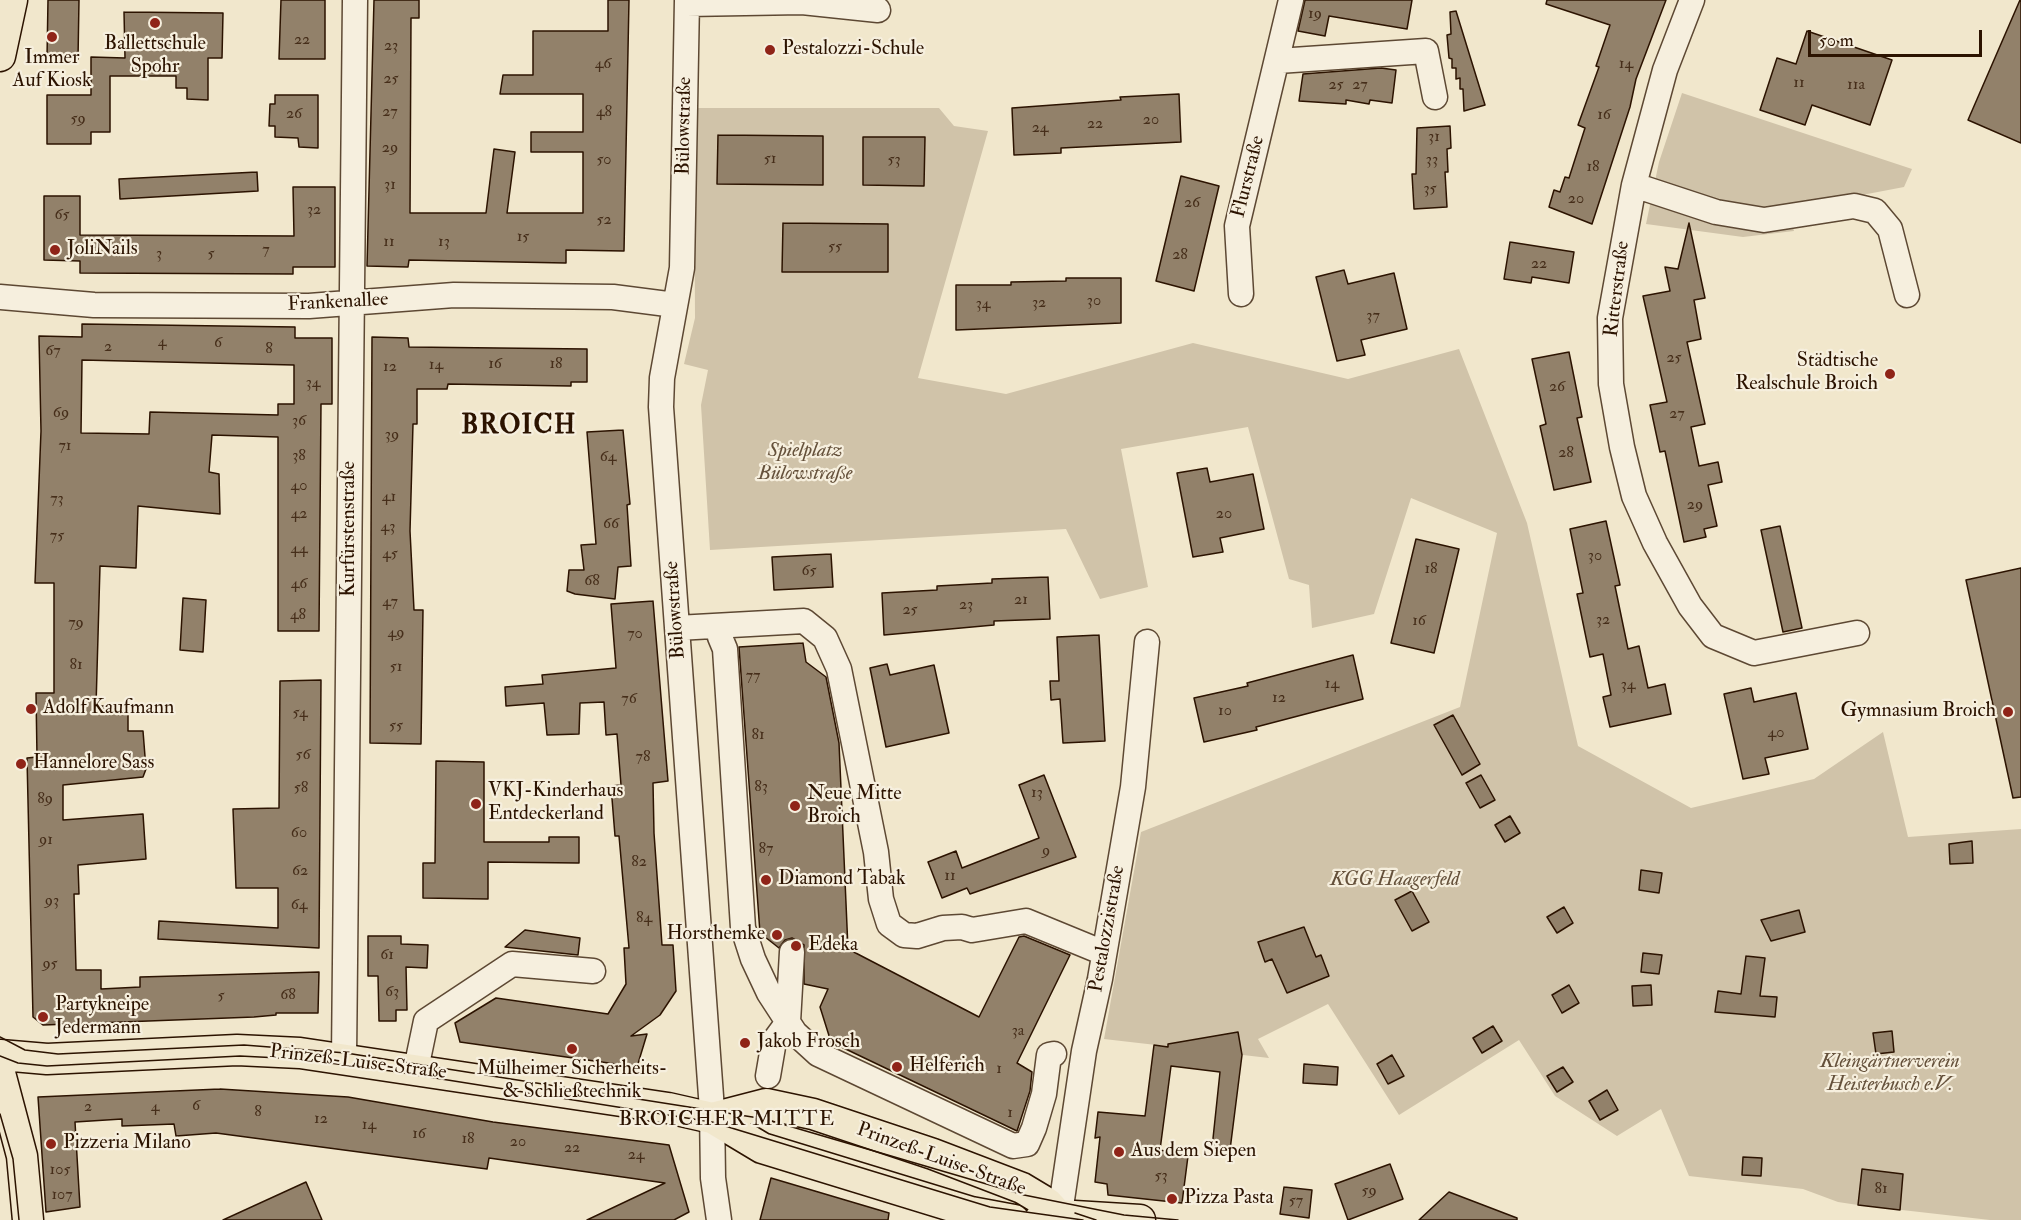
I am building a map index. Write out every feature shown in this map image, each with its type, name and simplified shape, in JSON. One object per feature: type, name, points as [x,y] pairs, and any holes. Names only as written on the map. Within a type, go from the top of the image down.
[{"type":"main road","points":[[0,56],[12,0]]},
{"type":"main road","name":"Prinzeß-Luise-Straße","points":[[0,1055],[47,1059],[237,1050],[344,1058],[416,1069],[712,1118],[762,1148],[971,1212],[1014,1220]]},
{"type":"main road","points":[[0,1073],[22,1156],[28,1220]]},
{"type":"main road","name":"Prinzeß-Luise-Straße","points":[[712,1118],[766,1104],[813,1114],[933,1154],[1022,1188],[1047,1203],[1058,1218]]},
{"type":"main road","name":"Prinzeß-Luise-Straße","points":[[1028,1220],[1058,1218],[1140,1220]]},
{"type":"street","name":"Kurfürstenstraße","points":[[344,1058],[356,0]]},
{"type":"street","name":"Flurstraße","points":[[1241,294],[1237,226],[1291,0]]},
{"type":"street","name":"Ritterstraße","points":[[1692,0],[1665,70],[1634,185],[1610,318],[1611,384],[1622,447],[1634,496],[1655,543],[1689,606],[1713,636],[1754,653],[1857,633]]},
{"type":"street","points":[[687,2],[802,2],[878,10]]},
{"type":"street","name":"Bülowstraße","points":[[687,2],[682,268],[662,378],[662,406],[712,1118],[713,1178],[718,1220]]},
{"type":"street","points":[[1278,60],[1426,51],[1435,97]]},
{"type":"street","points":[[1634,185],[1716,212],[1764,220],[1854,206],[1875,211],[1890,229],[1908,295]]},
{"type":"street","name":"Frankenallee","points":[[0,297],[94,305],[309,306],[454,295],[613,297],[675,305]]},
{"type":"street","points":[[677,628],[804,621],[825,638],[839,669],[876,852],[881,899],[889,924],[904,935],[917,936],[943,928],[962,927],[972,930],[1026,921],[1104,953]]},
{"type":"street","points":[[720,637],[726,660],[743,928],[761,976],[795,1033],[818,1054],[1010,1153],[1027,1144],[1035,1128],[1044,1094],[1049,1054],[1054,1054]]},
{"type":"street","name":"Pestalozzistraße","points":[[1058,1218],[1084,1051],[1133,787],[1148,642]]},
{"type":"street","points":[[768,1076],[774,1041],[788,1022],[792,952]]},
{"type":"street","points":[[416,1069],[426,1021],[512,964],[593,971]]},
{"type":"green space","points":[[1682,93],[1912,169],[1904,187],[1820,203],[1787,205],[1794,231],[1743,237],[1646,224],[1659,162]]},
{"type":"green space","points":[[694,108],[939,108],[954,126],[988,131],[918,378],[1006,394],[1193,343],[1348,379],[1459,349],[1527,523],[1578,746],[1691,808],[1814,779],[1883,732],[1908,837],[2021,829],[2021,1220],[1990,1220],[1858,1205],[1838,1202],[1803,1189],[1689,1176],[1661,1109],[1617,1136],[1555,1096],[1519,1040],[1399,1115],[1328,1004],[1258,1039],[1269,1058],[1104,1039],[1141,832],[1460,707],[1497,533],[1411,498],[1374,614],[1312,628],[1309,585],[1289,579],[1248,427],[1121,449],[1148,587],[1100,599],[1066,529],[710,550],[701,405],[708,370],[684,364],[695,318]]},
{"type":"building","points":[[48,0],[79,0],[78,59],[47,58]]},
{"type":"building","points":[[281,0],[325,0],[325,59],[279,59]]},
{"type":"building","points":[[374,0],[419,0],[419,18],[411,18],[410,213],[486,213],[494,149],[515,152],[507,213],[583,213],[583,152],[531,152],[531,132],[583,132],[583,94],[500,94],[503,75],[533,75],[533,31],[608,31],[608,0],[629,0],[624,251],[566,250],[566,263],[409,260],[408,267],[367,266]]},
{"type":"building","points":[[1305,0],[1412,0],[1407,29],[1329,16],[1325,36],[1298,31]]},
{"type":"building","points":[[1547,0],[1666,0],[1636,79],[1630,107],[1592,224],[1549,207],[1554,190],[1560,192],[1565,177],[1569,178],[1585,128],[1578,125],[1599,67],[1596,66],[1610,25],[1546,4]]},
{"type":"building","points":[[2021,0],[2021,143],[1968,120]]},
{"type":"building","points":[[1456,11],[1485,105],[1464,111],[1463,89],[1460,89],[1460,78],[1456,79],[1456,68],[1452,68],[1452,59],[1449,58],[1447,35],[1451,34],[1450,12]]},
{"type":"building","points":[[124,12],[223,13],[222,58],[208,58],[208,100],[187,99],[187,88],[176,88],[176,76],[110,76],[110,132],[91,132],[91,144],[47,144],[47,95],[91,95],[91,57],[125,58]]},
{"type":"building","points":[[1807,31],[1892,60],[1870,125],[1812,105],[1805,125],[1760,110],[1777,58],[1796,64]]},
{"type":"building","points":[[1381,68],[1396,70],[1392,103],[1370,100],[1369,104],[1346,100],[1346,104],[1299,101],[1303,74]]},
{"type":"building","points":[[1179,94],[1181,142],[1061,148],[1061,153],[1014,155],[1012,108],[1121,100],[1120,97]]},
{"type":"building","points":[[275,95],[318,95],[318,148],[299,147],[298,138],[275,137],[275,126],[269,126],[270,104],[275,104]]},
{"type":"building","points":[[1450,126],[1451,148],[1447,149],[1448,172],[1445,172],[1447,207],[1414,209],[1412,174],[1416,174],[1417,128]]},
{"type":"building","points":[[718,135],[823,136],[823,185],[717,184]]},
{"type":"building","points":[[863,137],[925,137],[924,186],[863,185]]},
{"type":"building","points":[[257,172],[258,191],[120,199],[119,179]]},
{"type":"building","points":[[1181,176],[1219,186],[1194,291],[1156,281]]},
{"type":"building","points":[[293,187],[335,187],[335,267],[293,267],[293,274],[80,273],[80,261],[44,260],[44,196],[80,196],[80,235],[294,236]]},
{"type":"building","points":[[783,223],[888,224],[888,272],[782,272]]},
{"type":"building","points":[[1689,223],[1705,298],[1694,300],[1701,339],[1687,342],[1705,424],[1691,427],[1699,466],[1718,462],[1722,482],[1708,485],[1717,526],[1704,529],[1706,537],[1684,542],[1665,451],[1660,452],[1650,405],[1667,402],[1643,296],[1670,291],[1665,267],[1678,269]]},
{"type":"building","points":[[1510,242],[1574,252],[1569,283],[1532,277],[1531,283],[1504,279]]},
{"type":"building","points":[[1344,270],[1348,284],[1394,273],[1407,329],[1361,340],[1365,355],[1337,361],[1316,277]]},
{"type":"building","points":[[1066,278],[1121,278],[1121,323],[956,330],[956,285],[1011,285],[1011,282],[1066,281]]},
{"type":"building","points":[[82,324],[295,327],[295,338],[332,338],[332,404],[321,404],[319,631],[278,631],[278,437],[212,435],[209,472],[219,474],[220,514],[138,506],[136,568],[100,566],[96,706],[128,706],[128,731],[143,731],[146,769],[143,777],[63,785],[63,820],[143,814],[146,859],[78,865],[79,894],[74,894],[76,970],[101,970],[101,989],[140,987],[140,977],[319,972],[318,1013],[276,1013],[276,1015],[254,1017],[43,1025],[33,1017],[27,758],[37,757],[36,693],[54,693],[54,583],[35,583],[41,431],[39,336],[82,337]],"holes":[[[82,360],[294,365],[294,404],[278,404],[278,415],[150,412],[149,434],[81,433]]]},
{"type":"building","points":[[372,337],[408,338],[409,347],[587,349],[587,382],[571,382],[571,386],[448,384],[447,389],[417,389],[417,424],[413,424],[410,531],[414,610],[423,610],[421,744],[370,743]]},
{"type":"building","points":[[1569,352],[1582,417],[1577,418],[1591,482],[1554,490],[1540,426],[1546,424],[1532,359]]},
{"type":"building","points":[[623,430],[630,504],[627,505],[631,566],[618,567],[615,599],[575,594],[567,591],[569,570],[584,570],[581,545],[596,544],[587,432]]},
{"type":"building","points":[[1207,468],[1210,482],[1253,474],[1264,529],[1220,538],[1223,552],[1193,557],[1177,473]]},
{"type":"building","points":[[1606,521],[1620,585],[1615,586],[1628,649],[1639,646],[1648,688],[1665,684],[1671,714],[1610,727],[1603,697],[1611,695],[1603,654],[1590,657],[1577,594],[1583,593],[1570,529]]},
{"type":"building","points":[[1780,526],[1802,628],[1783,632],[1761,530]]},
{"type":"building","points":[[1416,539],[1459,549],[1434,653],[1391,643]]},
{"type":"building","points":[[831,554],[833,587],[774,590],[772,557]]},
{"type":"building","name":"Gymnasium Broich","points":[[2021,568],[2021,797],[2013,798],[1966,580]]},
{"type":"building","points":[[1048,577],[1050,619],[994,621],[994,625],[884,635],[882,593],[937,590],[937,586],[992,583],[992,579]]},
{"type":"building","points":[[183,598],[206,600],[203,652],[180,650]]},
{"type":"building","points":[[653,601],[668,781],[653,783],[654,833],[662,945],[673,945],[676,991],[660,1015],[631,1036],[647,1034],[637,1067],[460,1042],[455,1023],[496,998],[608,1014],[626,984],[624,948],[629,948],[619,836],[615,836],[611,786],[621,785],[617,734],[606,735],[604,702],[580,703],[579,734],[547,735],[544,703],[506,706],[505,687],[543,684],[542,675],[616,668],[611,604]]},
{"type":"building","points":[[1099,635],[1105,741],[1063,743],[1060,699],[1051,700],[1050,681],[1059,681],[1057,637]]},
{"type":"building","name":"Neue Mitte Broich","points":[[803,643],[806,662],[826,677],[839,743],[848,949],[979,1017],[1019,937],[1024,936],[1070,955],[1017,1063],[1032,1072],[1030,1091],[1017,1131],[831,1042],[820,1007],[828,989],[804,984],[804,945],[792,938],[785,940],[779,948],[760,933],[739,647]]},
{"type":"building","points":[[1353,655],[1363,699],[1256,727],[1257,730],[1204,742],[1194,698],[1248,686],[1247,683]]},
{"type":"building","points":[[887,664],[890,675],[934,665],[949,733],[886,747],[870,668]]},
{"type":"building","points":[[321,680],[319,948],[158,939],[159,921],[278,928],[278,888],[236,888],[233,809],[279,808],[280,681]]},
{"type":"building","points":[[1751,688],[1754,702],[1796,693],[1808,749],[1765,758],[1769,774],[1743,779],[1724,694]]},
{"type":"building","points":[[1453,715],[1480,764],[1462,775],[1434,725]]},
{"type":"building","points":[[436,761],[484,762],[484,842],[549,842],[549,837],[579,837],[579,863],[488,862],[488,899],[423,898],[423,863],[435,863]]},
{"type":"building","points":[[1044,775],[1076,857],[970,894],[967,888],[942,898],[928,862],[956,851],[962,868],[1039,838],[1019,785]]},
{"type":"building","points":[[1481,775],[1495,800],[1480,808],[1466,783]]},
{"type":"building","points":[[1510,816],[1520,833],[1505,842],[1495,825]]},
{"type":"building","points":[[1972,841],[1973,863],[1950,864],[1949,844]]},
{"type":"building","points":[[1641,870],[1662,873],[1659,893],[1639,890]]},
{"type":"building","points":[[1412,891],[1429,922],[1412,931],[1395,900]]},
{"type":"building","points":[[1564,907],[1573,923],[1557,933],[1547,917]]},
{"type":"building","points":[[1799,910],[1805,932],[1771,941],[1761,920]]},
{"type":"building","points":[[1304,927],[1316,957],[1321,955],[1329,976],[1287,993],[1272,959],[1265,962],[1258,942]]},
{"type":"building","points":[[525,930],[580,938],[578,955],[505,947]]},
{"type":"building","points":[[368,936],[401,936],[401,944],[428,945],[427,968],[406,967],[407,1010],[396,1010],[396,1021],[379,1021],[378,976],[368,976]]},
{"type":"building","points":[[1643,953],[1662,955],[1659,974],[1641,972]]},
{"type":"building","points":[[1746,956],[1765,958],[1760,996],[1777,997],[1775,1017],[1715,1012],[1718,991],[1741,994]]},
{"type":"building","points":[[1569,985],[1579,1003],[1562,1013],[1552,995]]},
{"type":"building","points":[[1651,985],[1652,1005],[1633,1006],[1632,986]]},
{"type":"building","points":[[1493,1026],[1502,1041],[1482,1053],[1473,1038]]},
{"type":"building","points":[[1892,1031],[1894,1052],[1876,1054],[1873,1033]]},
{"type":"building","points":[[1238,1032],[1242,1055],[1230,1150],[1212,1148],[1220,1072],[1171,1066],[1160,1150],[1188,1156],[1182,1203],[1108,1195],[1107,1184],[1095,1182],[1100,1137],[1095,1138],[1098,1112],[1145,1116],[1154,1045],[1168,1047],[1168,1044]]},
{"type":"building","points":[[1392,1055],[1404,1076],[1388,1084],[1377,1064]]},
{"type":"building","points":[[1304,1064],[1338,1067],[1337,1085],[1303,1083]]},
{"type":"building","points":[[1563,1067],[1573,1082],[1557,1092],[1547,1076]]},
{"type":"building","points":[[220,1089],[348,1097],[493,1122],[669,1145],[689,1212],[674,1220],[587,1220],[665,1183],[489,1158],[487,1169],[216,1133],[176,1136],[174,1124],[122,1126],[122,1119],[75,1122],[80,1207],[46,1212],[38,1097]]},
{"type":"building","points":[[1607,1090],[1618,1110],[1600,1120],[1589,1101]]},
{"type":"building","points":[[1743,1157],[1762,1158],[1761,1176],[1742,1175]]},
{"type":"building","points":[[1390,1164],[1403,1199],[1348,1220],[1335,1184]]},
{"type":"building","points":[[1862,1169],[1903,1174],[1900,1210],[1858,1205]]},
{"type":"building","points":[[771,1178],[889,1213],[888,1220],[760,1220]]},
{"type":"building","points":[[306,1182],[322,1220],[223,1220]]},
{"type":"building","points":[[1284,1187],[1312,1190],[1309,1218],[1280,1214]]},
{"type":"building","points":[[1449,1192],[1517,1218],[1517,1220],[1419,1220]]},
{"type":"tram line","points":[[0,1037],[25,1050],[58,1054],[244,1045],[346,1053],[765,1119],[1024,1195],[1124,1215],[1178,1220]]},
{"type":"tram line","points":[[0,1056],[18,1063],[47,1066],[240,1056],[299,1059],[391,1071],[712,1122],[990,1207],[1083,1220]]},
{"type":"tram line","points":[[0,1114],[13,1159],[19,1220]]},
{"type":"tram line","points":[[1075,1213],[1096,1220]]},
{"type":"place","name":"Ballettschule Spohr","points":[[155,23]]},
{"type":"place","name":"Immer Auf Kiosk","points":[[52,37]]},
{"type":"place","name":"Pestalozzi-Schule","points":[[770,50]]},
{"type":"place","name":"JoliNails","points":[[55,250]]},
{"type":"place","name":"Städtische Realschule Broich","points":[[1890,374]]},
{"type":"place","name":"Adolf Kaufmann","points":[[31,709]]},
{"type":"place","name":"Gymnasium Broich","points":[[2008,712]]},
{"type":"place","name":"Hannelore Sass","points":[[21,764]]},
{"type":"place","name":"VKJ-Kinderhaus Entdeckerland","points":[[476,804]]},
{"type":"place","name":"Neue Mitte Broich","points":[[795,806]]},
{"type":"place","name":"Diamond Tabak","points":[[766,880]]},
{"type":"place","name":"Horsthemke","points":[[777,935]]},
{"type":"place","name":"Edeka","points":[[796,946]]},
{"type":"place","name":"Partykneipe Jedermann","points":[[43,1017]]},
{"type":"place","name":"Jakob Frosch","points":[[745,1043]]},
{"type":"place","name":"Mülheimer Sicherheits- & Schließtechnik","points":[[572,1049]]},
{"type":"place","name":"Helferich","points":[[897,1067]]},
{"type":"place","name":"Pizzeria Milano","points":[[51,1144]]},
{"type":"place","name":"Aus dem Siepen","points":[[1119,1152]]},
{"type":"place","name":"Pizza Pasta","points":[[1172,1199]]},
{"type":"district","name":"BROICH","points":[[519,427]]},
{"type":"district","name":"BROICHER MITTE","points":[[727,1120]]},
{"type":"park label","name":"Spielplatz Bülowstraße","points":[[805,464]]},
{"type":"park label","name":"KGG Haagerfeld","points":[[1395,881]]},
{"type":"park label","name":"Kleingärtnerverein Heisterbusch e.V.","points":[[1890,1074]]}]
